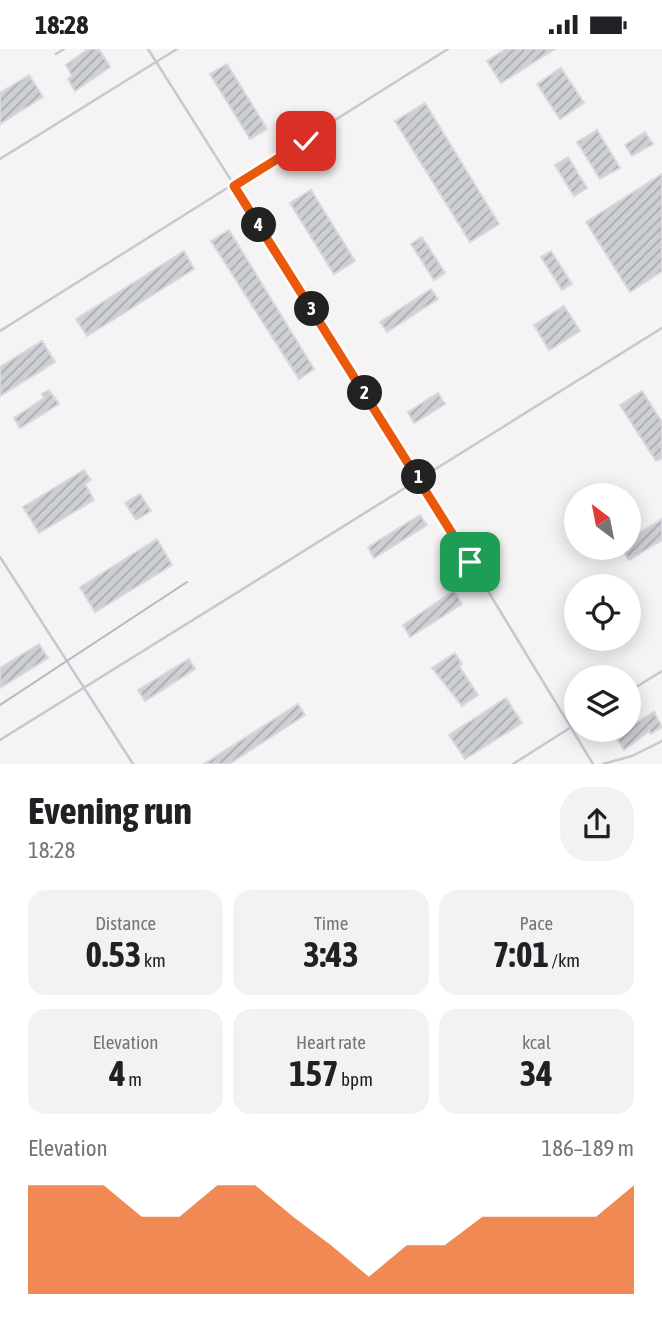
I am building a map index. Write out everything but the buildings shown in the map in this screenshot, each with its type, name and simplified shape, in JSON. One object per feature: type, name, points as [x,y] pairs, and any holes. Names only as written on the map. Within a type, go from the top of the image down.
[{"type":"lane","points":[[55,54],[64,49]]},
{"type":"lane","points":[[148,49],[420,479],[564,718]]},
{"type":"lane","points":[[0,159],[177,49]]},
{"type":"lane","points":[[0,331],[448,49]]},
{"type":"lane","points":[[0,740],[662,328]]},
{"type":"lane","points":[[0,557],[133,764]]},
{"type":"lane","points":[[641,684],[662,671]]},
{"type":"lane","points":[[513,764],[564,732]]},
{"type":"lane","points":[[603,764],[645,751],[662,741]]},
{"type":"lane","points":[[579,742],[593,764]]},
{"type":"railway","points":[[0,705],[187,582]]},
{"type":"route","points":[[306,141],[234,186],[470,562]]}]
